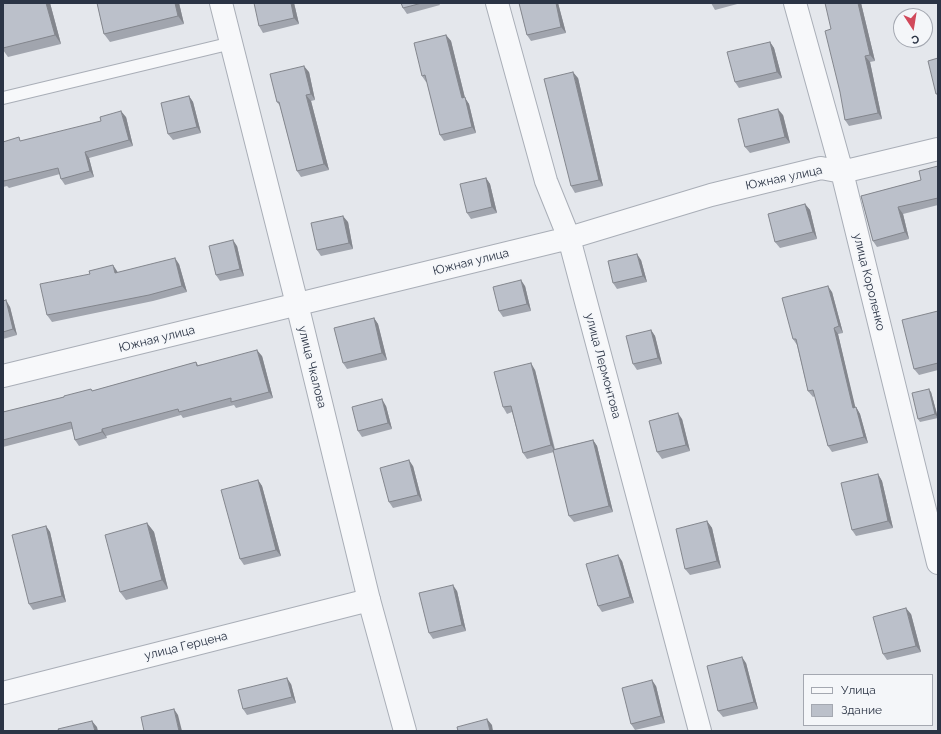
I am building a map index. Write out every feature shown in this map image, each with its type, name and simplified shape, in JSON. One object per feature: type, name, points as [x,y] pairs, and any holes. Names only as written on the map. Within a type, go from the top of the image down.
[{"type":"street","name":"улица Чкалова","points":[[221,3],[370,600],[405,731]]},
{"type":"street","name":"улица Лермонтова","points":[[497,3],[546,181],[569,238],[700,731]]},
{"type":"street","name":"улица Короленко","points":[[795,3],[842,172],[938,563]]},
{"type":"street","name":"Южная улица","points":[[3,376],[569,238],[711,195],[814,169],[821,168],[842,172],[938,149]]},
{"type":"street","name":"улица Герцена","points":[[3,694],[370,600]]},
{"type":"lane","points":[[3,98],[232,43]]},
{"type":"building","points":[[3,3],[46,3],[55,35],[3,48]]},
{"type":"building","points":[[97,3],[175,3],[178,16],[104,34]]},
{"type":"building","points":[[254,3],[291,3],[294,18],[259,26]]},
{"type":"building","points":[[401,3],[422,3],[403,8]]},
{"type":"building","points":[[519,3],[556,3],[561,27],[527,35]]},
{"type":"building","points":[[825,3],[858,3],[870,55],[865,56],[878,113],[845,120],[840,92],[825,31],[831,29]]},
{"type":"building","points":[[446,35],[462,98],[465,97],[472,127],[440,135],[425,75],[422,76],[414,43]]},
{"type":"building","points":[[770,42],[777,72],[735,82],[727,52]]},
{"type":"building","points":[[938,58],[938,94],[936,94],[928,61]]},
{"type":"building","points":[[304,66],[311,94],[306,95],[324,164],[297,171],[270,74]]},
{"type":"building","points":[[573,72],[599,180],[571,186],[544,79]]},
{"type":"building","points":[[189,96],[197,127],[168,134],[161,103]]},
{"type":"building","points":[[778,109],[785,137],[745,147],[738,119]]},
{"type":"building","points":[[121,111],[129,140],[85,152],[90,171],[61,179],[58,168],[3,180],[3,142],[19,137],[20,141],[101,121],[100,117]]},
{"type":"building","points":[[938,166],[938,198],[898,207],[905,232],[873,241],[861,196],[921,180],[919,171]]},
{"type":"building","points":[[486,178],[492,207],[467,213],[460,184]]},
{"type":"building","points":[[805,204],[813,232],[775,242],[768,214]]},
{"type":"building","points":[[343,216],[349,243],[317,250],[311,223]]},
{"type":"building","points":[[233,240],[240,269],[216,275],[209,246]]},
{"type":"building","points":[[637,254],[643,276],[613,283],[608,261]]},
{"type":"building","points":[[175,258],[182,286],[149,295],[47,315],[40,284],[90,274],[89,271],[113,265],[115,273]]},
{"type":"building","points":[[521,280],[527,304],[499,311],[493,287]]},
{"type":"building","points":[[828,286],[839,326],[834,328],[853,408],[856,407],[864,437],[828,446],[813,390],[808,391],[796,339],[793,339],[782,298]]},
{"type":"building","points":[[6,300],[13,329],[3,332],[3,301]]},
{"type":"building","points":[[938,311],[938,363],[914,369],[902,320]]},
{"type":"building","points":[[374,318],[382,353],[343,363],[334,328]]},
{"type":"building","points":[[651,330],[658,358],[633,364],[626,336]]},
{"type":"building","points":[[257,350],[269,392],[231,402],[231,398],[179,412],[178,409],[102,429],[102,432],[75,440],[71,422],[3,440],[3,412],[91,389],[92,391],[196,362],[197,366]]},
{"type":"building","points":[[531,363],[551,445],[523,453],[511,406],[503,407],[494,372]]},
{"type":"building","points":[[929,389],[935,414],[918,419],[912,393]]},
{"type":"building","points":[[382,399],[388,423],[358,431],[352,407]]},
{"type":"building","points":[[678,413],[686,445],[657,452],[649,421]]},
{"type":"building","points":[[593,440],[609,506],[569,516],[553,450]]},
{"type":"building","points":[[409,460],[418,495],[389,502],[380,468]]},
{"type":"building","points":[[878,474],[888,521],[852,530],[841,483]]},
{"type":"building","points":[[258,480],[276,550],[240,559],[221,490]]},
{"type":"building","points":[[707,521],[717,561],[685,569],[676,529]]},
{"type":"building","points":[[147,523],[162,580],[120,592],[105,535]]},
{"type":"building","points":[[46,526],[62,596],[29,604],[12,535]]},
{"type":"building","points":[[618,555],[630,597],[598,606],[586,564]]},
{"type":"building","points":[[453,585],[462,625],[429,633],[419,593]]},
{"type":"building","points":[[906,608],[916,646],[883,654],[873,617]]},
{"type":"building","points":[[742,657],[754,702],[718,711],[707,666]]},
{"type":"building","points":[[287,678],[292,697],[243,709],[238,690]]},
{"type":"building","points":[[652,680],[661,716],[631,724],[622,688]]},
{"type":"building","points":[[174,709],[179,731],[144,731],[141,717]]},
{"type":"building","points":[[487,719],[490,731],[458,731],[457,727]]},
{"type":"building","points":[[92,721],[95,731],[59,731],[58,729]]}]
